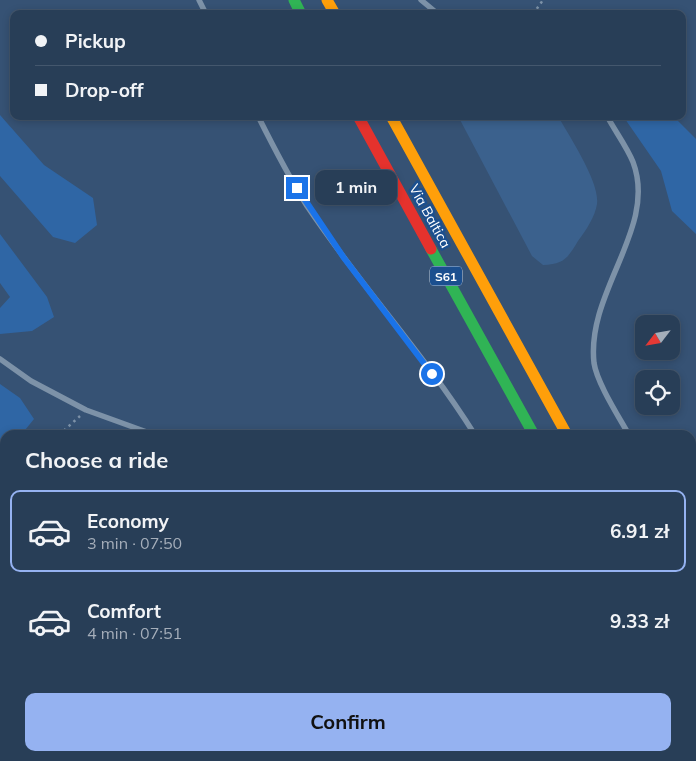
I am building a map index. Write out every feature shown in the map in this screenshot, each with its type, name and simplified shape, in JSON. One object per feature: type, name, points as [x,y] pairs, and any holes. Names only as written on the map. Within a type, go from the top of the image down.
[{"type":"highway","name":"Via Baltica","points":[[360,120],[531,430]]},
{"type":"highway","name":"Via Baltica","points":[[393,120],[564,430]]},
{"type":"lane","points":[[421,0],[433,10]]},
{"type":"lane","points":[[260,120],[306,204],[344,258],[455,403],[472,430]]},
{"type":"lane","points":[[608,120],[633,162],[640,195],[633,227],[604,294],[596,321],[594,364],[609,399],[626,430]]},
{"type":"lane","points":[[0,359],[31,381],[86,410],[141,430]]},
{"type":"path","points":[[64,430],[86,410]]},
{"type":"shaded area","points":[[0,115],[44,165],[93,198],[97,225],[75,243],[53,237],[0,176]]},
{"type":"shaded area","points":[[460,120],[560,120],[583,159],[597,195],[596,209],[592,219],[571,252],[560,262],[543,265],[532,256]]},
{"type":"shaded area","points":[[626,120],[677,120],[696,139],[696,234],[672,211],[661,171]]},
{"type":"shaded area","points":[[0,234],[47,297],[54,317],[32,331],[0,334],[0,308],[10,297],[0,283]]},
{"type":"shaded area","points":[[0,384],[20,398],[34,419],[25,430],[0,430]]},
{"type":"traffic: fast","points":[[294,0],[299,10]]},
{"type":"traffic: fast","points":[[431,249],[531,430]]},
{"type":"traffic: slow","points":[[327,0],[333,10]]},
{"type":"traffic: slow","points":[[393,120],[564,430]]},
{"type":"traffic: jam","points":[[360,120],[431,249]]},
{"type":"route","points":[[297,188],[344,258],[432,374]]}]
